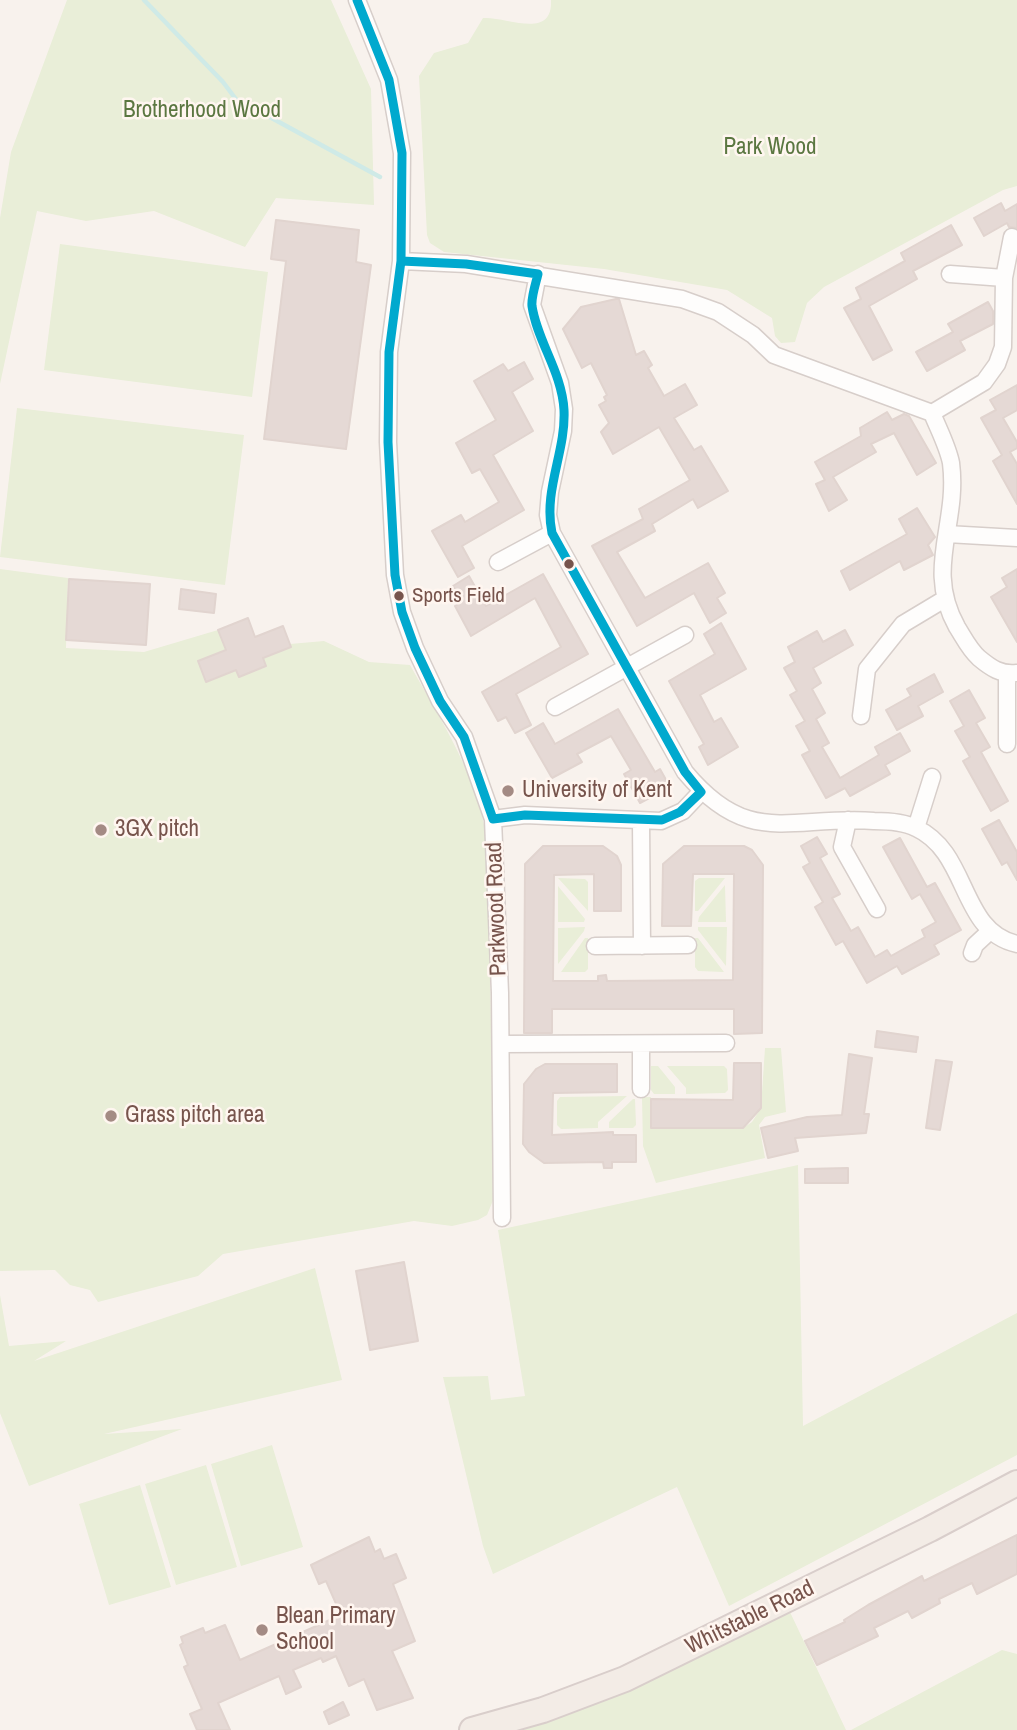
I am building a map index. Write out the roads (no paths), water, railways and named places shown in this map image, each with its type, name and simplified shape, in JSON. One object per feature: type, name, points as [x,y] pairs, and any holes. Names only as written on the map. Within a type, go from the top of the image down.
[{"type":"main road","name":"Whitstable Road","points":[[472,1730],[543,1710],[625,1679],[930,1529],[1017,1483]]},
{"type":"street","name":"Parkwood Road","points":[[356,0],[389,79],[402,153],[401,261],[389,352],[387,442],[395,575],[402,612],[415,648],[440,701],[464,737],[493,819],[501,1044],[502,1218]]},
{"type":"street","points":[[932,413],[984,382],[997,364],[1004,338],[1004,278],[1012,237]]},
{"type":"street","points":[[401,261],[466,264],[682,299],[718,312],[753,335],[774,355],[932,413],[950,460],[952,495],[941,562],[943,600],[969,648],[994,670],[1012,674],[1007,744]]},
{"type":"street","points":[[538,274],[532,304],[559,377],[564,409],[550,492],[548,515],[552,533],[685,772],[701,792],[736,817],[751,821],[782,824],[848,820],[892,822],[916,828],[937,842],[953,861],[972,905],[989,932],[1017,944]]},
{"type":"street","points":[[950,274],[1004,278]]},
{"type":"street","points":[[498,562],[552,533]]},
{"type":"street","points":[[947,534],[1017,538]]},
{"type":"street","points":[[861,716],[859,677],[904,624],[943,600]]},
{"type":"street","points":[[555,707],[685,635]]},
{"type":"street","points":[[916,828],[932,777]]},
{"type":"street","points":[[493,819],[524,815],[641,821],[669,819],[683,811],[701,792]]},
{"type":"street","points":[[848,820],[842,847],[877,909]]},
{"type":"street","points":[[641,821],[642,946]]},
{"type":"street","points":[[972,953],[975,945],[989,932]]},
{"type":"street","points":[[595,946],[688,946]]},
{"type":"street","points":[[501,1044],[726,1043]]},
{"type":"street","points":[[641,1044],[641,1090]]},
{"type":"waterway","points":[[144,0],[223,82],[238,102],[380,177]]},
{"type":"place","name":"Sports Field","points":[[399,596]]},
{"type":"place","name":"University of Kent","points":[[508,791]]},
{"type":"place","name":"3GX pitch","points":[[101,830]]},
{"type":"place","name":"Grass pitch area","points":[[111,1116]]},
{"type":"place","name":"Blean Primary School","points":[[262,1630]]},
{"type":"park label","name":"Brotherhood Wood","points":[[202,111]]},
{"type":"park label","name":"Park Wood","points":[[770,148]]}]
